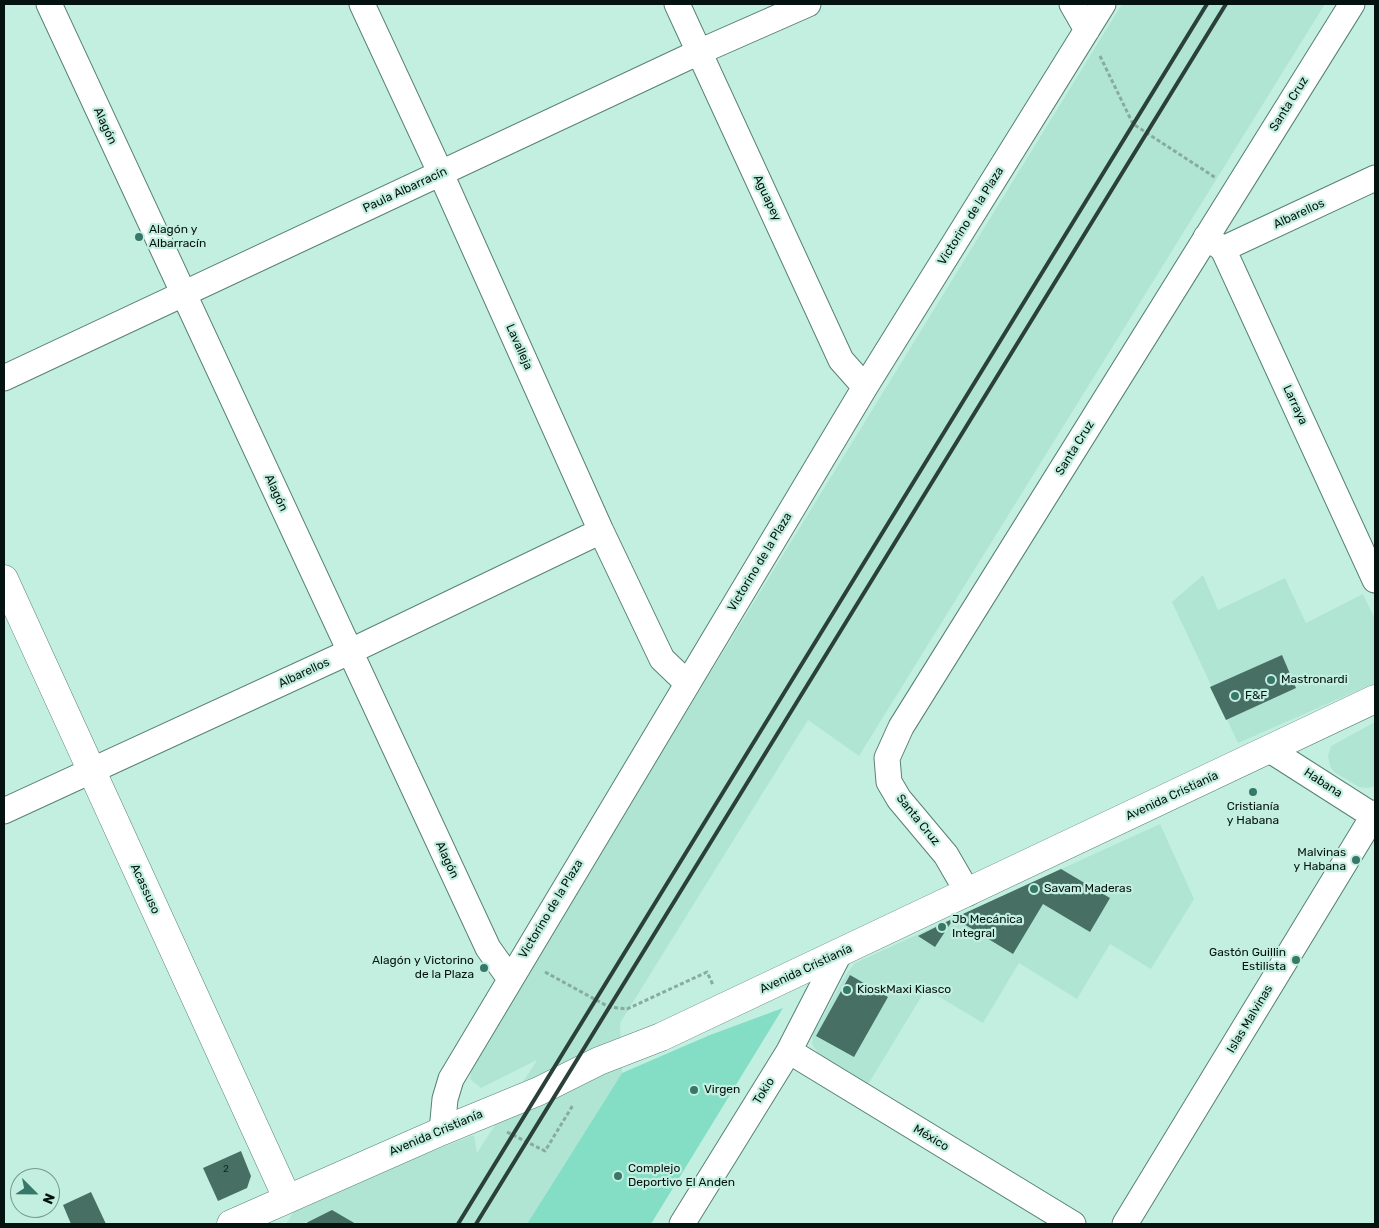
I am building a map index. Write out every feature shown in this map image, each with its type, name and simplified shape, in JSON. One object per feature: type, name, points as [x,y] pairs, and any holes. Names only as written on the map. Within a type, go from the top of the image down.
[{"type":"main road","name":"Acassuso","points":[[4,578],[287,1198]]},
{"type":"main road","name":"Avenida Cristianía","points":[[241,1222],[287,1198],[539,1091],[599,1061],[661,1037],[724,1008],[1375,699]]},
{"type":"street","name":"Alagón","points":[[49,4],[488,948],[516,968]]},
{"type":"street","name":"Lavalleja","points":[[362,4],[662,659],[687,683]]},
{"type":"street","name":"Aguapey","points":[[676,4],[841,360],[864,387]]},
{"type":"street","name":"Paula Albarracín","points":[[4,378],[699,52],[808,4]]},
{"type":"street","points":[[1072,4],[1087,30]]},
{"type":"street","name":"Victorino de la Plaza","points":[[442,1131],[445,1099],[451,1079],[516,968],[864,387],[1103,4]]},
{"type":"street","name":"Santa Cruz","points":[[968,893],[946,855],[899,799],[889,782],[887,758],[901,727],[1215,243],[1235,191],[1352,4]]},
{"type":"street","name":"Albarellos","points":[[1215,243],[1375,178]]},
{"type":"street","name":"Larraya","points":[[1215,243],[1375,580]]},
{"type":"street","name":"Albarellos","points":[[4,811],[349,652],[602,531]]},
{"type":"street","name":"Habana","points":[[1270,750],[1375,815]]},
{"type":"street","name":"Islas Malvinas","points":[[1125,1224],[1375,815]]},
{"type":"street","name":"Tokio","points":[[682,1224],[789,1051],[839,954]]},
{"type":"street","name":"México","points":[[789,1051],[1073,1224]]},
{"type":"path","points":[[1087,30],[1133,124],[1235,191]]},
{"type":"path","points":[[516,968],[609,1007],[627,1009],[707,972],[724,1008]]},
{"type":"shaded area","points":[[1122,4],[1325,4],[859,756],[808,720],[620,1023],[622,1073],[527,1224],[286,1224],[299,1203],[474,1135],[477,1153],[537,1060],[481,1088],[470,1079],[474,1057]]},
{"type":"shaded area","points":[[1203,575],[1218,610],[1285,578],[1306,623],[1363,594],[1375,619],[1375,683],[1238,743],[1172,602]]},
{"type":"shaded area","points":[[1375,722],[1375,786],[1359,787],[1334,772],[1330,766],[1328,756],[1331,746]]},
{"type":"shaded area","points":[[1160,824],[1194,899],[1151,969],[1110,944],[1077,999],[1019,963],[983,1023],[926,989],[867,1086],[821,1058],[812,1044],[813,1034],[847,973],[855,963]]},
{"type":"shaded area","name":"Complejo Deportivo El Anden","points":[[783,1008],[651,1224],[527,1224],[622,1073],[710,1035]]},
{"type":"building","points":[[1282,655],[1296,688],[1226,720],[1210,687]]},
{"type":"building","points":[[1061,869],[1110,898],[1090,932],[1043,904],[1013,954],[954,918]]},
{"type":"building","name":"Jb Mecánica Integral","points":[[954,918],[935,947],[918,936]]},
{"type":"building","points":[[850,975],[888,997],[854,1057],[816,1036]]},
{"type":"building","points":[[241,1151],[251,1176],[247,1188],[218,1201],[203,1168]]},
{"type":"building","points":[[91,1192],[106,1224],[71,1224],[63,1205]]},
{"type":"building","points":[[332,1210],[356,1224],[306,1224],[308,1222]]},
{"type":"railway","points":[[458,1224],[1207,4]]},
{"type":"railway","points":[[476,1224],[1226,4]]},
{"type":"place","name":"Alagón y Albarracín","points":[[139,237]]},
{"type":"place","name":"Mastronardi","points":[[1271,680]]},
{"type":"place","name":"F&F","points":[[1235,696]]},
{"type":"place","name":"Cristianía y Habana","points":[[1253,792]]},
{"type":"place","name":"Malvinas y Habana","points":[[1356,860]]},
{"type":"place","name":"Savam Maderas","points":[[1034,889]]},
{"type":"place","name":"Jb Mecánica Integral","points":[[942,927]]},
{"type":"place","name":"Gastón Guillin Estilista","points":[[1296,960]]},
{"type":"place","name":"Alagón y Victorino de la Plaza","points":[[484,968]]},
{"type":"place","name":"KioskMaxi Kiasco","points":[[847,990]]},
{"type":"place","name":"Virgen","points":[[694,1090]]},
{"type":"place","name":"Complejo Deportivo El Anden","points":[[618,1176]]}]
